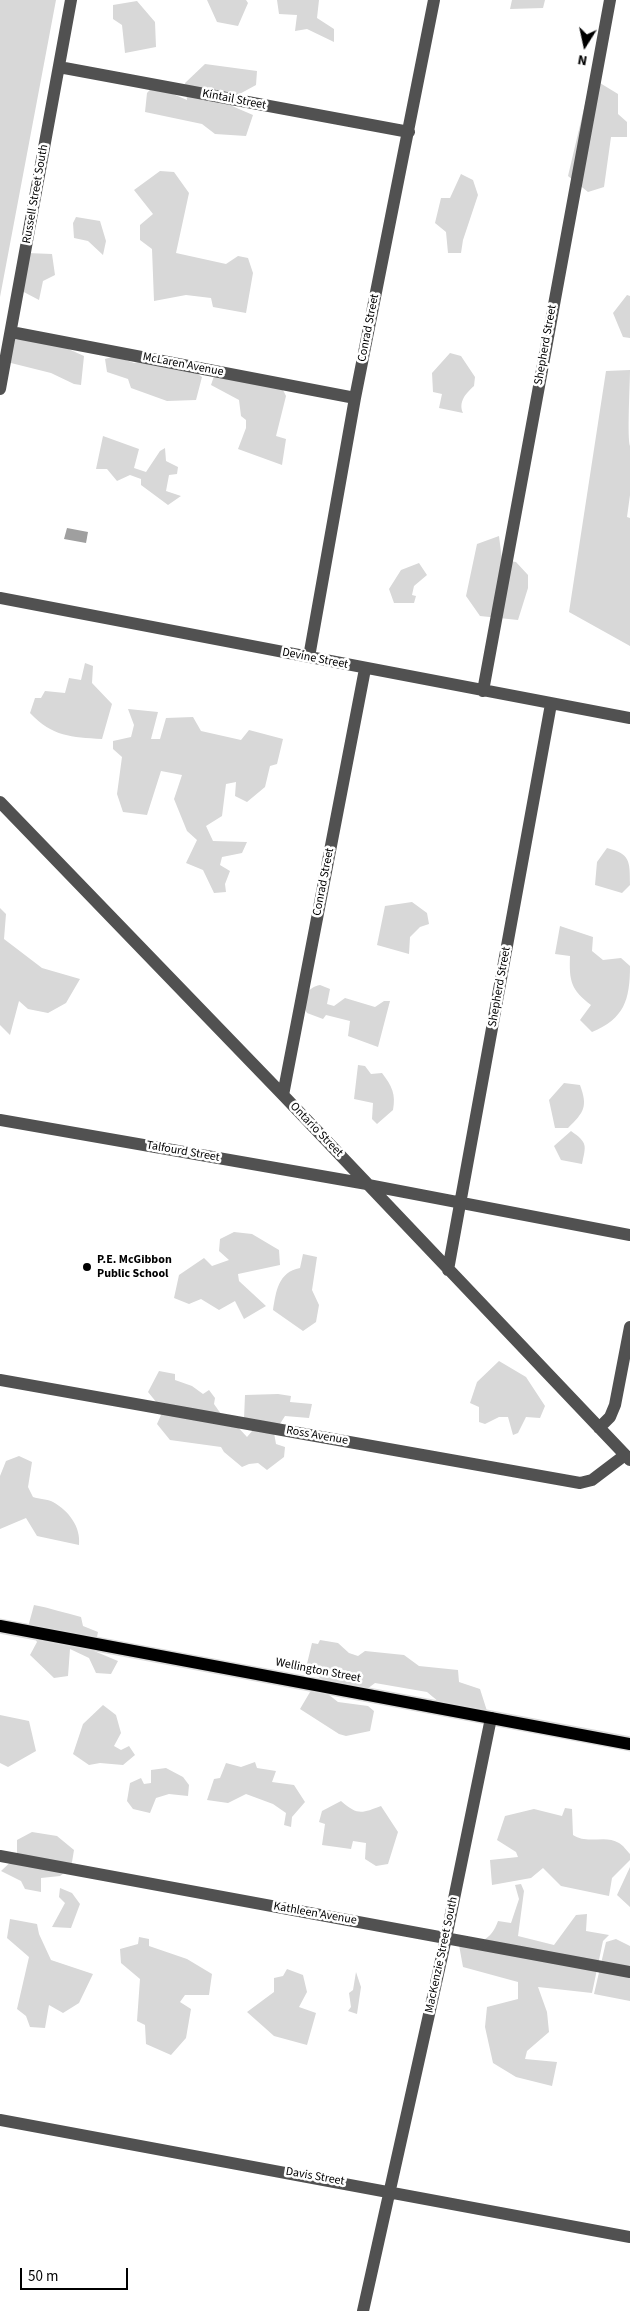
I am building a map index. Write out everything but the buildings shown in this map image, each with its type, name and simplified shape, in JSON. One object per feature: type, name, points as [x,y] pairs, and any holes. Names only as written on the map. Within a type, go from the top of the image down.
[{"type":"main road","name":"Wellington Street","points":[[0,1626],[630,1744]]},
{"type":"street","name":"Russell Street South","points":[[0,389],[71,0]]},
{"type":"street","name":"Conrad Street","points":[[308,657],[355,398],[434,0]]},
{"type":"street","name":"Shepherd Street","points":[[483,691],[610,0]]},
{"type":"street","name":"Kintail Street","points":[[59,67],[409,132]]},
{"type":"street","name":"McLaren Avenue","points":[[11,332],[355,398]]},
{"type":"street","name":"Devine Street","points":[[0,598],[630,718]]},
{"type":"street","name":"Conrad Street","points":[[283,1096],[365,669]]},
{"type":"street","name":"Shepherd Street","points":[[448,1270],[551,704]]},
{"type":"street","name":"Ontario Street","points":[[0,802],[628,1458]]},
{"type":"street","name":"Talfourd Street","points":[[0,1120],[367,1184],[630,1235]]},
{"type":"street","points":[[599,1428],[610,1416],[615,1405],[630,1327]]},
{"type":"street","name":"Ross Avenue","points":[[0,1380],[580,1483],[592,1480],[628,1458]]},
{"type":"street","name":"MacKenzie Street South","points":[[363,2311],[446,1938],[491,1718]]},
{"type":"street","name":"Kathleen Avenue","points":[[0,1856],[630,1972]]},
{"type":"street","name":"Davis Street","points":[[0,2120],[630,2237]]},
{"type":"shaded area","points":[[0,0],[56,0],[0,297]]},
{"type":"shaded area","points":[[207,0],[246,0],[248,3],[238,26],[217,22]]},
{"type":"shaded area","points":[[277,0],[319,0],[317,18],[334,29],[334,42],[307,29],[295,31],[297,15],[279,14]]},
{"type":"shaded area","points":[[512,0],[545,0],[543,8],[510,9]]},
{"type":"shaded area","points":[[137,1],[155,22],[156,47],[125,53],[122,25],[113,19],[113,5]]},
{"type":"shaded area","points":[[205,64],[257,71],[256,85],[234,97],[232,106],[253,115],[246,136],[215,134],[202,124],[145,112],[147,93],[158,81],[173,94],[187,100],[185,83]]},
{"type":"shaded area","points":[[600,83],[618,94],[618,114],[627,122],[627,137],[611,137],[604,187],[588,192],[568,176],[589,87]]},
{"type":"shaded area","points":[[160,171],[174,172],[189,193],[176,253],[226,264],[238,256],[248,258],[253,273],[246,313],[213,307],[211,298],[186,295],[154,301],[152,249],[140,240],[140,225],[153,214],[134,190]]},
{"type":"shaded area","points":[[461,174],[473,180],[478,195],[463,240],[461,253],[448,253],[446,232],[435,223],[441,198],[450,198]]},
{"type":"shaded area","points":[[76,217],[100,221],[106,241],[103,255],[88,241],[74,238],[73,223]]},
{"type":"shaded area","points":[[27,253],[52,254],[55,275],[43,281],[39,300],[20,290]]},
{"type":"shaded area","points":[[627,295],[630,296],[630,338],[623,337],[613,313]]},
{"type":"shaded area","points":[[50,335],[64,347],[84,356],[81,385],[74,384],[51,373],[7,362],[13,340]]},
{"type":"shaded area","points":[[450,353],[461,356],[475,377],[474,386],[462,401],[463,413],[439,408],[442,394],[433,392],[432,373]]},
{"type":"shaded area","points":[[115,356],[134,363],[146,361],[195,372],[202,377],[196,400],[167,401],[131,388],[128,379],[107,372],[105,359]]},
{"type":"shaded area","points":[[630,370],[630,495],[627,517],[630,518],[630,646],[569,612],[606,371]]},
{"type":"shaded area","points":[[215,373],[282,388],[286,396],[276,436],[286,439],[282,465],[238,449],[246,428],[246,420],[241,416],[239,400],[211,385]]},
{"type":"shaded area","points":[[103,436],[139,449],[134,468],[146,472],[160,451],[165,448],[166,461],[178,467],[177,474],[169,475],[166,491],[181,496],[168,505],[141,485],[141,479],[130,475],[117,481],[107,469],[96,469]]},
{"type":"shaded area","points":[[67,528],[88,532],[86,543],[64,539]]},
{"type":"shaded area","points":[[499,536],[502,560],[516,562],[528,575],[528,588],[518,620],[480,616],[466,596],[477,544]]},
{"type":"shaded area","points":[[419,563],[427,575],[414,586],[412,595],[416,596],[414,603],[394,603],[389,589],[401,570]]},
{"type":"shaded area","points":[[85,663],[93,666],[92,683],[112,704],[102,739],[63,734],[47,727],[30,713],[35,698],[41,698],[45,691],[65,693],[69,678],[81,680]]},
{"type":"shaded area","points":[[128,709],[158,712],[151,739],[160,739],[166,718],[193,717],[201,731],[241,740],[249,730],[283,739],[277,764],[270,766],[265,787],[247,802],[235,796],[236,782],[226,784],[222,816],[206,826],[213,841],[247,842],[242,853],[222,857],[220,865],[230,871],[225,884],[226,892],[214,893],[203,870],[186,863],[197,840],[187,831],[174,799],[182,775],[161,771],[147,815],[123,812],[117,794],[122,757],[113,749],[113,741],[131,737],[134,725]]},
{"type":"shaded area","points":[[607,848],[620,853],[627,859],[629,864],[630,885],[622,893],[595,885],[597,862]]},
{"type":"shaded area","points":[[412,902],[427,913],[429,924],[420,927],[410,937],[409,954],[377,945],[385,906]]},
{"type":"shaded area","points":[[0,908],[6,914],[4,939],[42,968],[80,979],[66,1003],[48,1013],[28,1009],[19,1001],[10,1035],[0,1025]]},
{"type":"shaded area","points":[[560,926],[593,937],[592,951],[603,960],[621,958],[630,966],[629,989],[623,1007],[611,1021],[592,1032],[580,1020],[591,1005],[575,989],[571,979],[570,956],[555,954]]},
{"type":"shaded area","points":[[320,985],[330,989],[327,1004],[334,1006],[345,998],[375,1007],[384,1001],[390,1001],[378,1047],[348,1036],[350,1021],[326,1015],[323,1019],[307,1013],[303,1006],[306,995],[312,988]]},
{"type":"shaded area","points":[[358,1065],[365,1066],[371,1074],[382,1073],[392,1090],[394,1099],[393,1110],[377,1124],[372,1119],[373,1103],[354,1099]]},
{"type":"shaded area","points":[[564,1083],[580,1085],[584,1099],[583,1109],[578,1118],[568,1128],[555,1128],[549,1100]]},
{"type":"shaded area","points":[[571,1131],[583,1142],[585,1148],[582,1164],[561,1160],[554,1146]]},
{"type":"shaded area","points":[[234,1232],[252,1234],[279,1250],[280,1265],[238,1274],[239,1281],[266,1306],[244,1319],[235,1301],[219,1310],[201,1299],[189,1304],[174,1298],[179,1275],[204,1258],[212,1266],[229,1260],[219,1251],[220,1239]]},
{"type":"shaded area","points":[[303,1254],[317,1257],[312,1290],[319,1305],[316,1322],[303,1331],[273,1310],[279,1284],[287,1274],[300,1268]]},
{"type":"shaded area","points":[[499,1361],[526,1377],[545,1406],[540,1418],[526,1417],[518,1433],[513,1435],[508,1417],[499,1417],[485,1424],[479,1422],[479,1407],[470,1403],[477,1382]]},
{"type":"shaded area","points":[[159,1371],[175,1374],[175,1380],[192,1386],[203,1394],[209,1390],[215,1398],[214,1404],[221,1414],[157,1403],[148,1392]]},
{"type":"shaded area","points":[[278,1394],[291,1396],[290,1402],[312,1404],[309,1418],[285,1416],[278,1427],[244,1419],[245,1395]]},
{"type":"shaded area","points":[[159,1406],[236,1425],[247,1437],[258,1424],[273,1427],[276,1444],[285,1447],[284,1457],[267,1470],[258,1463],[242,1467],[224,1452],[221,1447],[170,1440],[157,1424],[161,1415]]},
{"type":"shaded area","points":[[19,1456],[32,1462],[28,1487],[33,1497],[53,1502],[69,1515],[78,1532],[79,1545],[37,1536],[26,1518],[0,1529],[0,1476],[6,1461]]},
{"type":"shaded area","points":[[34,1605],[81,1617],[83,1626],[98,1632],[94,1651],[118,1661],[111,1674],[96,1673],[89,1658],[70,1649],[68,1676],[54,1678],[30,1655],[37,1642],[28,1627]]},
{"type":"shaded area","points":[[320,1640],[338,1643],[349,1653],[358,1656],[365,1651],[404,1655],[419,1666],[458,1670],[459,1682],[480,1689],[487,1711],[439,1702],[427,1692],[375,1683],[367,1689],[323,1680],[306,1668],[312,1643],[318,1644]]},
{"type":"shaded area","points":[[324,1691],[338,1702],[368,1706],[374,1711],[370,1731],[346,1736],[339,1734],[300,1709],[310,1692]]},
{"type":"shaded area","points":[[103,1705],[116,1715],[121,1733],[114,1746],[121,1750],[129,1746],[135,1755],[123,1765],[100,1763],[89,1765],[73,1754],[83,1724]]},
{"type":"shaded area","points":[[0,1715],[29,1721],[36,1751],[8,1767],[0,1763]]},
{"type":"shaded area","points":[[255,1762],[257,1768],[276,1771],[272,1782],[294,1785],[305,1802],[292,1817],[291,1827],[284,1825],[286,1813],[273,1804],[246,1794],[228,1803],[207,1800],[214,1779],[220,1778],[226,1763],[241,1767]]},
{"type":"shaded area","points":[[166,1768],[183,1777],[189,1785],[188,1796],[169,1794],[156,1798],[150,1813],[133,1809],[127,1801],[130,1783],[141,1778],[144,1784],[151,1783],[151,1770]]},
{"type":"shaded area","points":[[341,1801],[360,1812],[381,1806],[398,1832],[388,1864],[376,1866],[365,1859],[366,1843],[353,1841],[351,1849],[322,1845],[325,1824],[319,1822],[322,1811]]},
{"type":"shaded area","points":[[565,1808],[572,1809],[573,1835],[585,1839],[614,1840],[622,1845],[630,1854],[630,1860],[612,1878],[609,1896],[561,1886],[543,1868],[531,1878],[492,1885],[490,1860],[518,1857],[516,1852],[497,1840],[505,1816],[534,1809],[562,1816]]},
{"type":"shaded area","points":[[32,1832],[57,1836],[74,1850],[71,1868],[60,1876],[41,1878],[41,1892],[25,1889],[21,1881],[1,1871],[17,1856],[17,1840]]},
{"type":"shaded area","points":[[630,1867],[630,1907],[617,1895]]},
{"type":"shaded area","points":[[521,1884],[524,1891],[518,1936],[554,1945],[576,1915],[587,1914],[586,1931],[609,1935],[603,1941],[592,1993],[538,1987],[547,2012],[549,2032],[527,2051],[525,2059],[557,2062],[552,2086],[516,2077],[493,2063],[485,2027],[487,2007],[518,1999],[518,1982],[463,1967],[459,1945],[473,1944],[488,1937],[498,1921],[511,1923],[519,1899],[515,1885]]},
{"type":"shaded area","points":[[60,1888],[72,1893],[80,1904],[71,1928],[52,1927],[65,1903],[59,1897]]},
{"type":"shaded area","points":[[10,1919],[37,1924],[39,1934],[51,1960],[93,1974],[79,2003],[63,2013],[49,2005],[45,2028],[30,2027],[26,2016],[17,2009],[29,1957],[7,1938]]},
{"type":"shaded area","points":[[139,1937],[149,1939],[149,1946],[187,1959],[212,1974],[209,1995],[185,1995],[180,2002],[191,2009],[186,2038],[171,2055],[146,2044],[145,2025],[137,2021],[140,1979],[121,1963],[120,1949],[138,1944]]},
{"type":"shaded area","points":[[616,1939],[630,1946],[630,2001],[594,1994],[606,1942]]},
{"type":"shaded area","points":[[287,1969],[303,1975],[307,1992],[299,2007],[316,2013],[307,2045],[274,2036],[247,2012],[274,1992],[274,1978],[283,1976]]},
{"type":"shaded area","points":[[356,1972],[361,1987],[357,2014],[348,2011],[351,2007],[349,1993],[353,1990]]},
{"type":"place","name":"P.E. McGibbon Public School","points":[[87,1267]]}]
